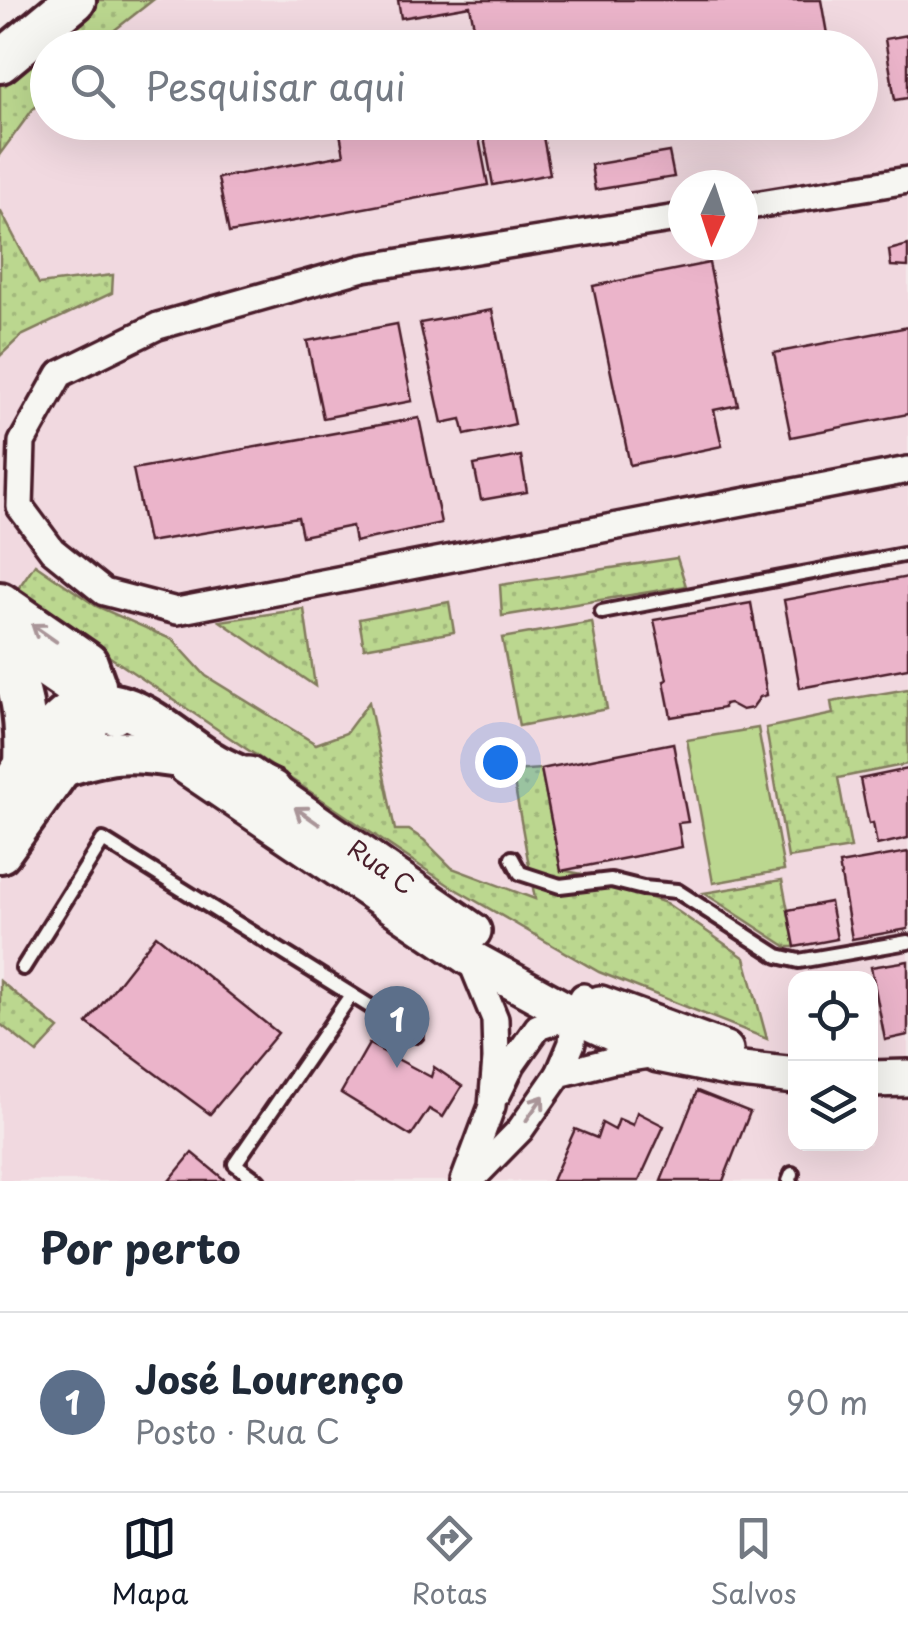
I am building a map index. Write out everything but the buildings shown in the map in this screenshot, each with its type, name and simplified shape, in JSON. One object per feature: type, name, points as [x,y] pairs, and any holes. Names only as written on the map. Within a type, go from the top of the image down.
[{"type":"main road","points":[[0,37],[45,0]]},
{"type":"main road","points":[[39,30],[75,0]]},
{"type":"main road","points":[[0,62],[30,37]]},
{"type":"main road","name":"Rua C","points":[[0,603],[87,663]]},
{"type":"main road","points":[[0,640],[15,670],[27,727],[44,765]]},
{"type":"main road","points":[[87,663],[95,685],[95,703]]},
{"type":"main road","points":[[0,852],[62,720],[95,703],[110,702],[129,708],[216,766],[272,790]]},
{"type":"main road","points":[[0,804],[44,765],[110,751],[172,756]]},
{"type":"street","points":[[758,205],[908,180]]},
{"type":"street","points":[[668,218],[363,268],[158,326],[60,374],[22,442],[20,507],[52,550],[104,592],[178,610],[908,470]]},
{"type":"street","name":"Rua C","points":[[0,640],[470,958],[578,1006],[788,1073]]},
{"type":"street","name":"Rua C","points":[[87,663],[578,1006],[658,1054],[732,1069],[788,1075]]},
{"type":"street","points":[[470,958],[496,1019],[492,1106]]},
{"type":"street","points":[[467,1181],[520,1130],[559,1074],[572,1044],[578,1006]]},
{"type":"street","points":[[467,1181],[492,1106],[512,1064],[538,1027],[578,1006]]},
{"type":"street","points":[[559,1074],[658,1054]]},
{"type":"street","points":[[878,1079],[908,1078]]},
{"type":"lane","points":[[602,612],[908,554]]},
{"type":"lane","points":[[23,968],[103,840],[416,1035]]},
{"type":"lane","points":[[512,858],[520,873],[560,886],[611,880],[677,891],[778,956],[799,961],[908,942]]},
{"type":"lane","points":[[258,1181],[235,1164],[352,994]]},
{"type":"shaded area","points":[[135,0],[908,0],[908,1181],[0,1181],[0,117],[30,81],[30,140],[878,140],[878,30],[90,30]]},
{"type":"green space","points":[[96,0],[153,0],[115,30],[61,30]]},
{"type":"green space","points":[[30,57],[30,113],[0,154],[0,83]]},
{"type":"green space","points":[[0,210],[39,284],[113,275],[112,293],[21,336],[0,356]]},
{"type":"green space","points":[[677,558],[686,586],[502,616],[500,585]]},
{"type":"green space","points":[[35,564],[96,606],[173,640],[206,676],[316,744],[346,733],[369,702],[395,830],[409,830],[424,840],[452,868],[535,899],[512,771],[541,769],[561,870],[666,903],[745,958],[767,1039],[599,972],[450,886],[15,593]]},
{"type":"green space","points":[[449,602],[454,632],[364,648],[359,619]]},
{"type":"green space","points":[[304,609],[315,686],[220,621]]},
{"type":"green space","points":[[592,622],[607,709],[519,726],[502,638]]},
{"type":"green space","points":[[908,689],[908,764],[838,778],[851,848],[788,858],[766,728],[833,714],[831,702]]},
{"type":"green space","points":[[758,728],[784,870],[713,883],[687,740]]},
{"type":"green space","points":[[782,880],[795,947],[787,947],[704,893]]},
{"type":"green space","points":[[0,981],[59,1029],[37,1053],[0,1024]]},
{"type":"place","name":"José Lourenço","points":[[397,1068]]}]
